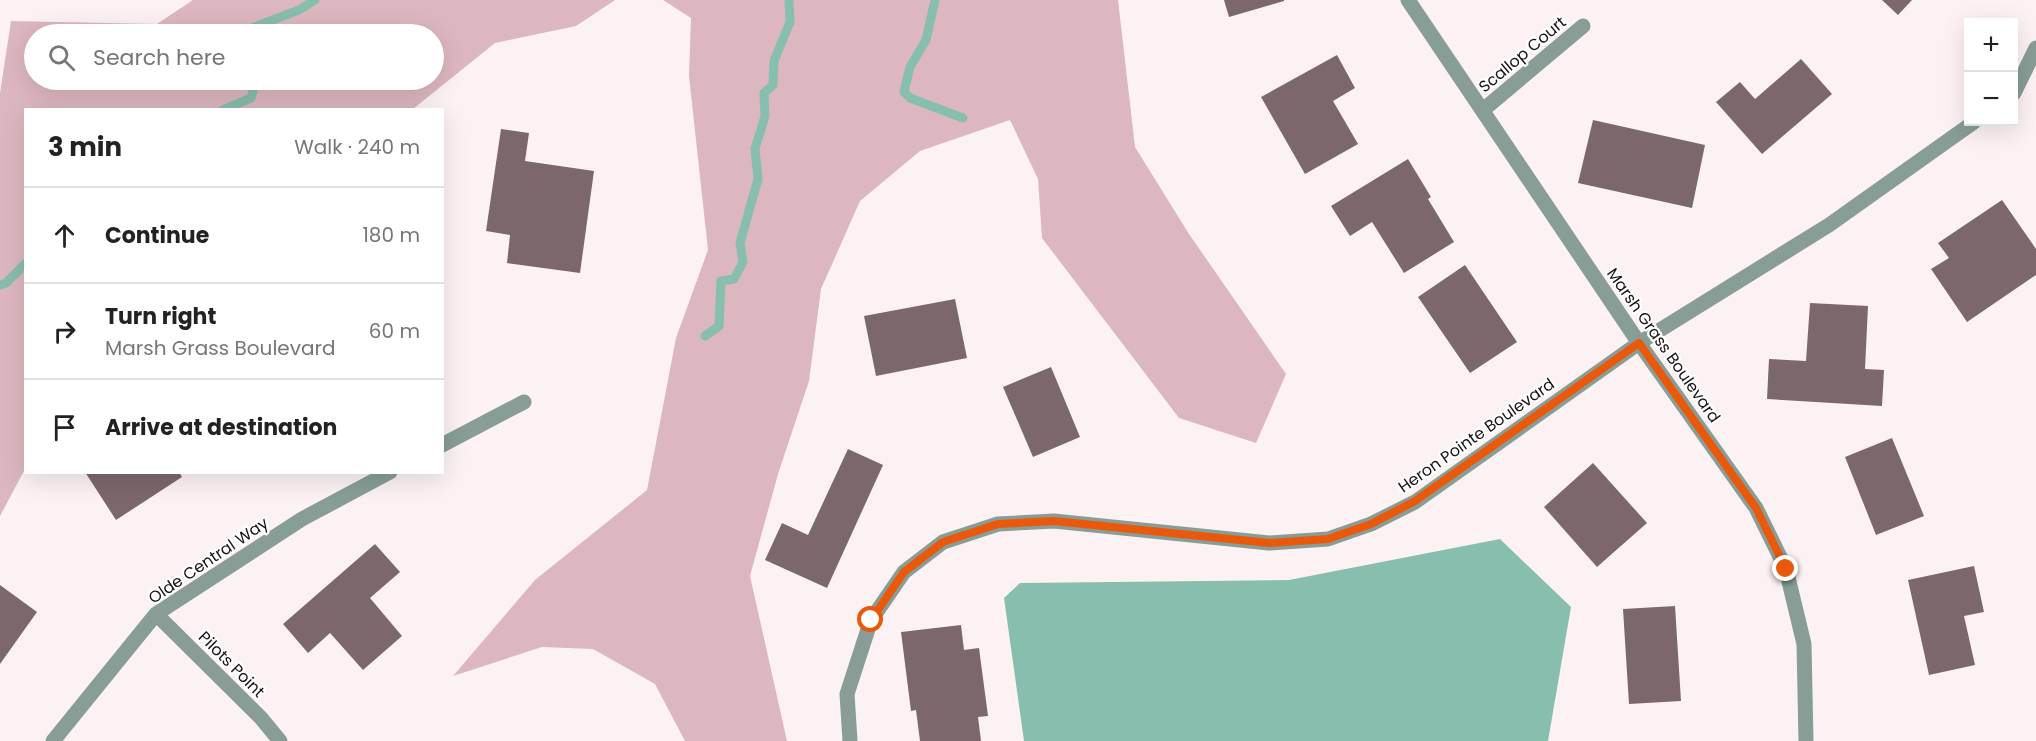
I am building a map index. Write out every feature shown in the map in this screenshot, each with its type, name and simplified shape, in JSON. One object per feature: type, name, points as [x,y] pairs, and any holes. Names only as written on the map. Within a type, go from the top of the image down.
[{"type":"street","name":"Marsh Grass Boulevard","points":[[1408,0],[1639,343],[1756,508],[1786,569],[1804,644],[1806,741]]},
{"type":"street","name":"Scallop Court","points":[[1483,110],[1583,26]]},
{"type":"street","points":[[2018,83],[2036,48]]},
{"type":"street","name":"Heron Pointe Boulevard","points":[[850,741],[847,694],[871,620],[904,572],[943,542],[998,524],[1054,521],[1269,543],[1328,539],[1371,524],[1415,501],[1639,343],[1829,225],[1968,126]]},
{"type":"street","points":[[444,444],[524,402]]},
{"type":"street","name":"Olde Central Way","points":[[53,741],[156,614],[302,519],[386,474]]},
{"type":"street","name":"Pilots Point","points":[[156,614],[261,718],[280,741]]},
{"type":"shaded area","points":[[193,0],[615,0],[576,26],[495,43],[444,84],[444,24],[157,24]]},
{"type":"shaded area","points":[[663,0],[1118,0],[1135,147],[1189,234],[1286,374],[1256,443],[1179,418],[1042,238],[1038,179],[1010,120],[920,151],[860,201],[821,289],[809,381],[778,474],[750,576],[787,741],[685,741],[655,684],[593,649],[542,647],[453,676],[535,580],[647,490],[676,338],[708,250],[689,76],[691,18]]},
{"type":"shaded area","points":[[11,21],[157,24],[24,24],[24,90],[437,90],[414,108],[24,108],[24,471],[0,516],[0,93]]},
{"type":"shaded area","points":[[1500,539],[1571,607],[1548,741],[1024,741],[1004,598],[1020,583],[1289,580]]},
{"type":"building","points":[[1224,0],[1284,0],[1284,1],[1229,17]]},
{"type":"building","points":[[1882,0],[1912,0],[1898,15]]},
{"type":"building","points":[[1337,55],[1355,88],[1333,101],[1358,144],[1305,174],[1261,97]]},
{"type":"building","points":[[1801,59],[1832,94],[1762,154],[1716,102],[1740,82],[1755,99]]},
{"type":"building","points":[[1593,120],[1705,145],[1692,208],[1578,183]]},
{"type":"building","points":[[501,129],[529,133],[525,161],[594,171],[580,273],[507,263],[510,235],[486,231]]},
{"type":"building","points":[[1408,159],[1431,197],[1428,199],[1454,242],[1404,273],[1372,222],[1350,236],[1331,206]]},
{"type":"building","points":[[2002,200],[2036,249],[2036,275],[1967,322],[1931,269],[1949,258],[1938,243]]},
{"type":"building","points":[[1465,265],[1517,342],[1470,373],[1418,297]]},
{"type":"building","points":[[955,299],[967,358],[876,376],[864,316]]},
{"type":"building","points":[[1810,303],[1868,306],[1865,369],[1884,370],[1882,406],[1767,399],[1769,359],[1806,361]]},
{"type":"building","points":[[1051,367],[1080,437],[1033,457],[1003,387]]},
{"type":"building","points":[[1892,438],[1924,516],[1876,535],[1845,457]]},
{"type":"building","points":[[848,449],[883,465],[827,588],[765,560],[782,523],[808,535]]},
{"type":"building","points":[[1593,463],[1647,523],[1597,567],[1544,507]]},
{"type":"building","points":[[86,474],[180,474],[182,477],[116,520]]},
{"type":"building","points":[[375,544],[400,572],[370,598],[402,636],[363,670],[330,633],[308,653],[283,624]]},
{"type":"building","points":[[1974,566],[1984,612],[1964,616],[1975,665],[1929,675],[1908,580]]},
{"type":"building","points":[[0,585],[37,612],[0,664]]},
{"type":"building","points":[[1675,606],[1681,701],[1629,704],[1623,609]]},
{"type":"building","points":[[961,625],[964,650],[979,648],[988,716],[978,717],[981,741],[920,741],[916,710],[911,711],[901,632]]},
{"type":"waterway","points":[[262,24],[299,10],[315,0]]},
{"type":"waterway","points":[[705,336],[719,326],[721,281],[734,279],[743,262],[740,243],[758,179],[755,149],[765,116],[764,93],[773,85],[774,61],[790,22],[789,0]]},
{"type":"waterway","points":[[935,0],[926,40],[910,67],[904,92],[910,98],[963,118]]},
{"type":"waterway","points":[[228,108],[251,98],[253,90]]},
{"type":"waterway","points":[[0,285],[6,283],[24,265]]},
{"type":"route","points":[[871,620],[904,572],[943,542],[998,524],[1054,521],[1269,543],[1328,539],[1371,524],[1415,501],[1639,343],[1756,508],[1786,569]]}]
